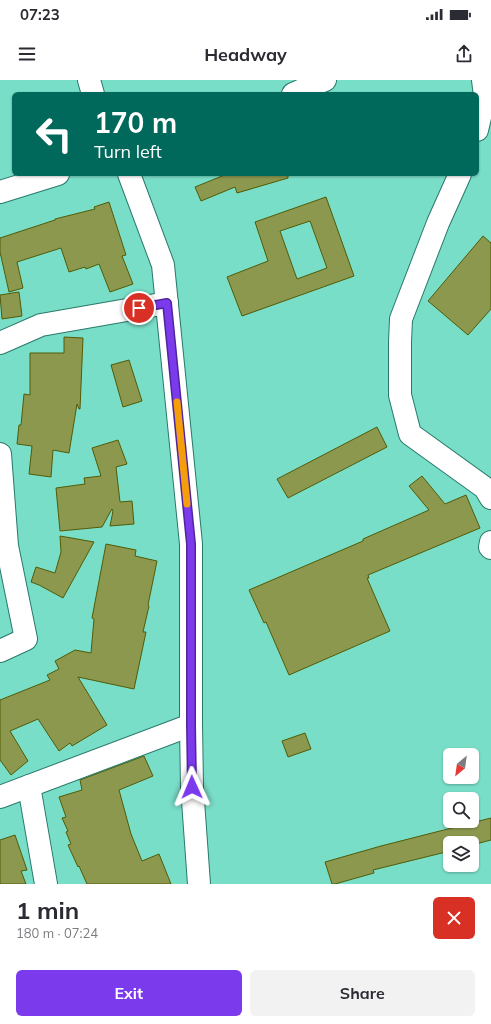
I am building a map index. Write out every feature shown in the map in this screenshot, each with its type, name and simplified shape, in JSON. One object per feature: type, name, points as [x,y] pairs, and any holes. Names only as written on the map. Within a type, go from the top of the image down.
[{"type":"street","points":[[89,80],[92,92]]},
{"type":"street","points":[[288,80],[292,92]]},
{"type":"street","points":[[298,92],[325,80]]},
{"type":"street","points":[[479,122],[485,96],[483,80]]},
{"type":"street","points":[[0,192],[52,176]]},
{"type":"street","points":[[130,176],[163,265],[191,544],[192,787],[199,884]]},
{"type":"street","points":[[459,176],[438,223],[401,319],[400,396],[410,434],[485,488],[491,498]]},
{"type":"street","points":[[0,342],[41,325],[167,303]]},
{"type":"street","points":[[0,454],[2,501],[7,546],[26,640],[0,651]]},
{"type":"street","points":[[491,542],[491,548]]},
{"type":"street","points":[[0,797],[191,725]]},
{"type":"street","points":[[29,786],[46,884]]},
{"type":"building","points":[[222,176],[288,176],[288,178],[237,193],[235,187],[201,201],[195,187]]},
{"type":"building","points":[[326,197],[354,276],[242,316],[227,277],[268,261],[255,222]],"holes":[[[310,221],[327,268],[297,279],[280,231]]]},
{"type":"building","points":[[109,202],[126,255],[122,256],[133,284],[110,292],[99,264],[86,269],[85,267],[69,272],[61,248],[17,262],[23,288],[9,292],[0,252],[0,238],[55,219],[95,209],[94,207]]},
{"type":"building","points":[[483,236],[491,243],[491,309],[468,335],[428,301]]},
{"type":"building","points":[[19,292],[22,316],[2,319],[0,295]]},
{"type":"building","points":[[64,337],[83,338],[80,409],[77,404],[69,453],[53,450],[51,477],[29,474],[32,446],[17,444],[19,425],[21,425],[24,394],[30,395],[30,353],[64,353]]},
{"type":"building","points":[[129,360],[142,401],[123,407],[111,365]]},
{"type":"building","points":[[377,427],[387,447],[288,498],[277,479]]},
{"type":"building","points":[[118,440],[127,464],[116,467],[120,502],[132,501],[134,524],[110,526],[113,511],[112,509],[102,527],[60,531],[56,488],[85,484],[84,478],[101,476],[92,448]]},
{"type":"building","points":[[422,476],[445,504],[466,495],[480,528],[368,575],[369,578],[367,578],[390,631],[289,675],[266,622],[264,623],[249,590],[363,541],[363,539],[429,510],[409,486]]},
{"type":"building","points":[[60,536],[94,542],[63,598],[31,582],[36,567],[55,573],[61,552]]},
{"type":"building","points":[[106,544],[136,550],[135,556],[157,561],[143,632],[146,632],[134,689],[78,677],[107,725],[72,746],[70,743],[59,751],[38,719],[10,731],[28,761],[11,775],[0,760],[0,700],[50,680],[47,675],[59,669],[55,661],[75,650],[91,653],[94,619],[92,618]]},
{"type":"building","points":[[305,733],[311,749],[288,757],[282,741]]},
{"type":"building","points":[[144,756],[153,776],[119,790],[131,834],[142,861],[159,854],[171,884],[87,884],[68,845],[71,844],[66,832],[68,831],[62,818],[66,817],[59,797],[82,790],[80,780]]},
{"type":"building","points":[[491,818],[491,840],[479,843],[479,836],[443,836],[443,853],[373,870],[374,873],[332,884],[325,862],[452,828],[479,828],[479,821]]},
{"type":"building","points":[[15,835],[27,870],[21,871],[26,884],[0,884],[0,840]]},
{"type":"slow traffic","points":[[177,402],[187,504]]},
{"type":"route","points":[[139,308],[167,303],[191,544],[192,787]]}]
